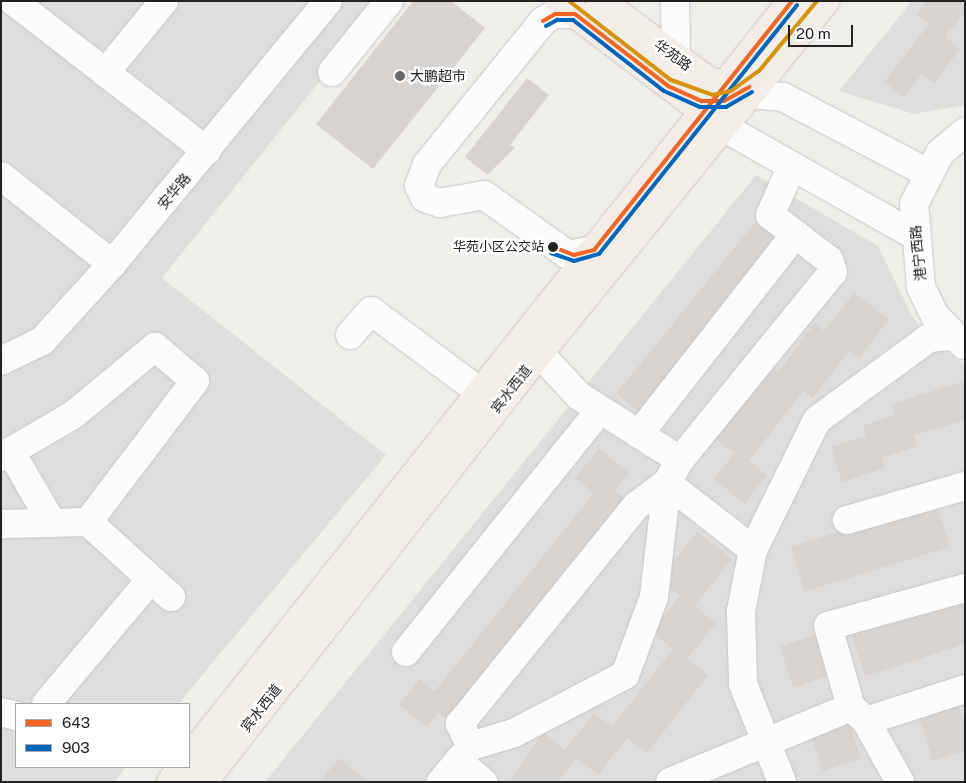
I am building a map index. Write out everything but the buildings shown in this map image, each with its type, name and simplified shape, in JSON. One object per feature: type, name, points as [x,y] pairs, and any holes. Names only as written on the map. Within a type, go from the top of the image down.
[{"type":"main road","name":"华苑路","points":[[600,1],[679,61],[727,103]]},
{"type":"main road","name":"宾水西道","points":[[202,782],[539,353],[727,103],[755,48],[792,1]]},
{"type":"main road","name":"宾水西道","points":[[190,758],[594,250],[727,103],[776,64],[825,1]]},
{"type":"main road","name":"华苑路","points":[[567,8],[668,86],[727,103]]},
{"type":"main road","points":[[679,61],[724,65],[755,48]]},
{"type":"main road","points":[[171,782],[182,768]]},
{"type":"street","points":[[13,1],[207,151]]},
{"type":"street","points":[[106,73],[164,1]]},
{"type":"street","name":"安华路","points":[[1,361],[42,341],[112,264],[207,151],[328,1]]},
{"type":"street","points":[[332,72],[389,1]]},
{"type":"street","points":[[675,1],[679,61]]},
{"type":"street","points":[[567,8],[543,21],[427,164],[419,186],[425,198],[440,203],[484,195],[568,255],[594,250]]},
{"type":"street","points":[[727,103],[783,97],[928,173],[940,153],[965,132]]},
{"type":"street","points":[[727,103],[792,166],[914,235]]},
{"type":"street","points":[[441,782],[465,754],[514,733],[625,675],[654,597],[667,483],[680,460],[833,272],[829,260],[770,214],[792,166]]},
{"type":"street","name":"港宁西路","points":[[928,173],[914,204],[914,235],[921,288],[958,341]]},
{"type":"street","points":[[1,176],[112,264]]},
{"type":"street","points":[[639,434],[795,234]]},
{"type":"street","points":[[350,335],[371,311],[480,392]]},
{"type":"street","points":[[782,782],[763,742],[743,684],[741,611],[753,550],[817,420],[929,338],[958,341]]},
{"type":"street","points":[[52,523],[6,454],[73,414],[155,347],[195,381],[88,522]]},
{"type":"street","points":[[539,353],[579,396],[680,460]]},
{"type":"street","points":[[406,652],[600,410]]},
{"type":"street","points":[[667,483],[753,550]]},
{"type":"street","points":[[483,782],[465,754],[460,724],[636,506],[667,483]]},
{"type":"street","points":[[848,520],[965,486]]},
{"type":"street","points":[[1,524],[88,522],[171,597]]},
{"type":"street","points":[[47,703],[151,579]]},
{"type":"street","points":[[900,782],[859,714],[828,626],[965,588]]},
{"type":"street","points":[[670,782],[763,742],[859,714],[965,689]]},
{"type":"shaded area","points":[[1,1],[384,1],[162,278],[386,455],[179,703],[15,703],[15,768],[125,768],[114,782],[1,782]]},
{"type":"shaded area","points":[[912,1],[965,1],[965,105],[914,114],[839,91]]},
{"type":"shaded area","points":[[756,175],[878,246],[912,316],[929,338],[965,365],[965,782],[265,782]]},
{"type":"transit line","points":[[569,1],[671,80],[713,95],[731,91],[759,71],[817,1]]},
{"type":"transit line","name":"643","points":[[553,247],[574,255],[594,250],[792,1]]},
{"type":"transit line","name":"903","points":[[551,253],[574,261],[599,254],[797,5]]},
{"type":"transit line","name":"643","points":[[543,21],[555,14],[575,14],[668,86],[702,101],[724,101],[749,87]]},
{"type":"transit line","name":"903","points":[[546,26],[557,20],[573,20],[664,91],[700,107],[726,107],[752,92]]},
{"type":"place","name":"大鹏超市","points":[[400,76]]},
{"type":"place","name":"华苑小区公交站","points":[[553,247]]}]
